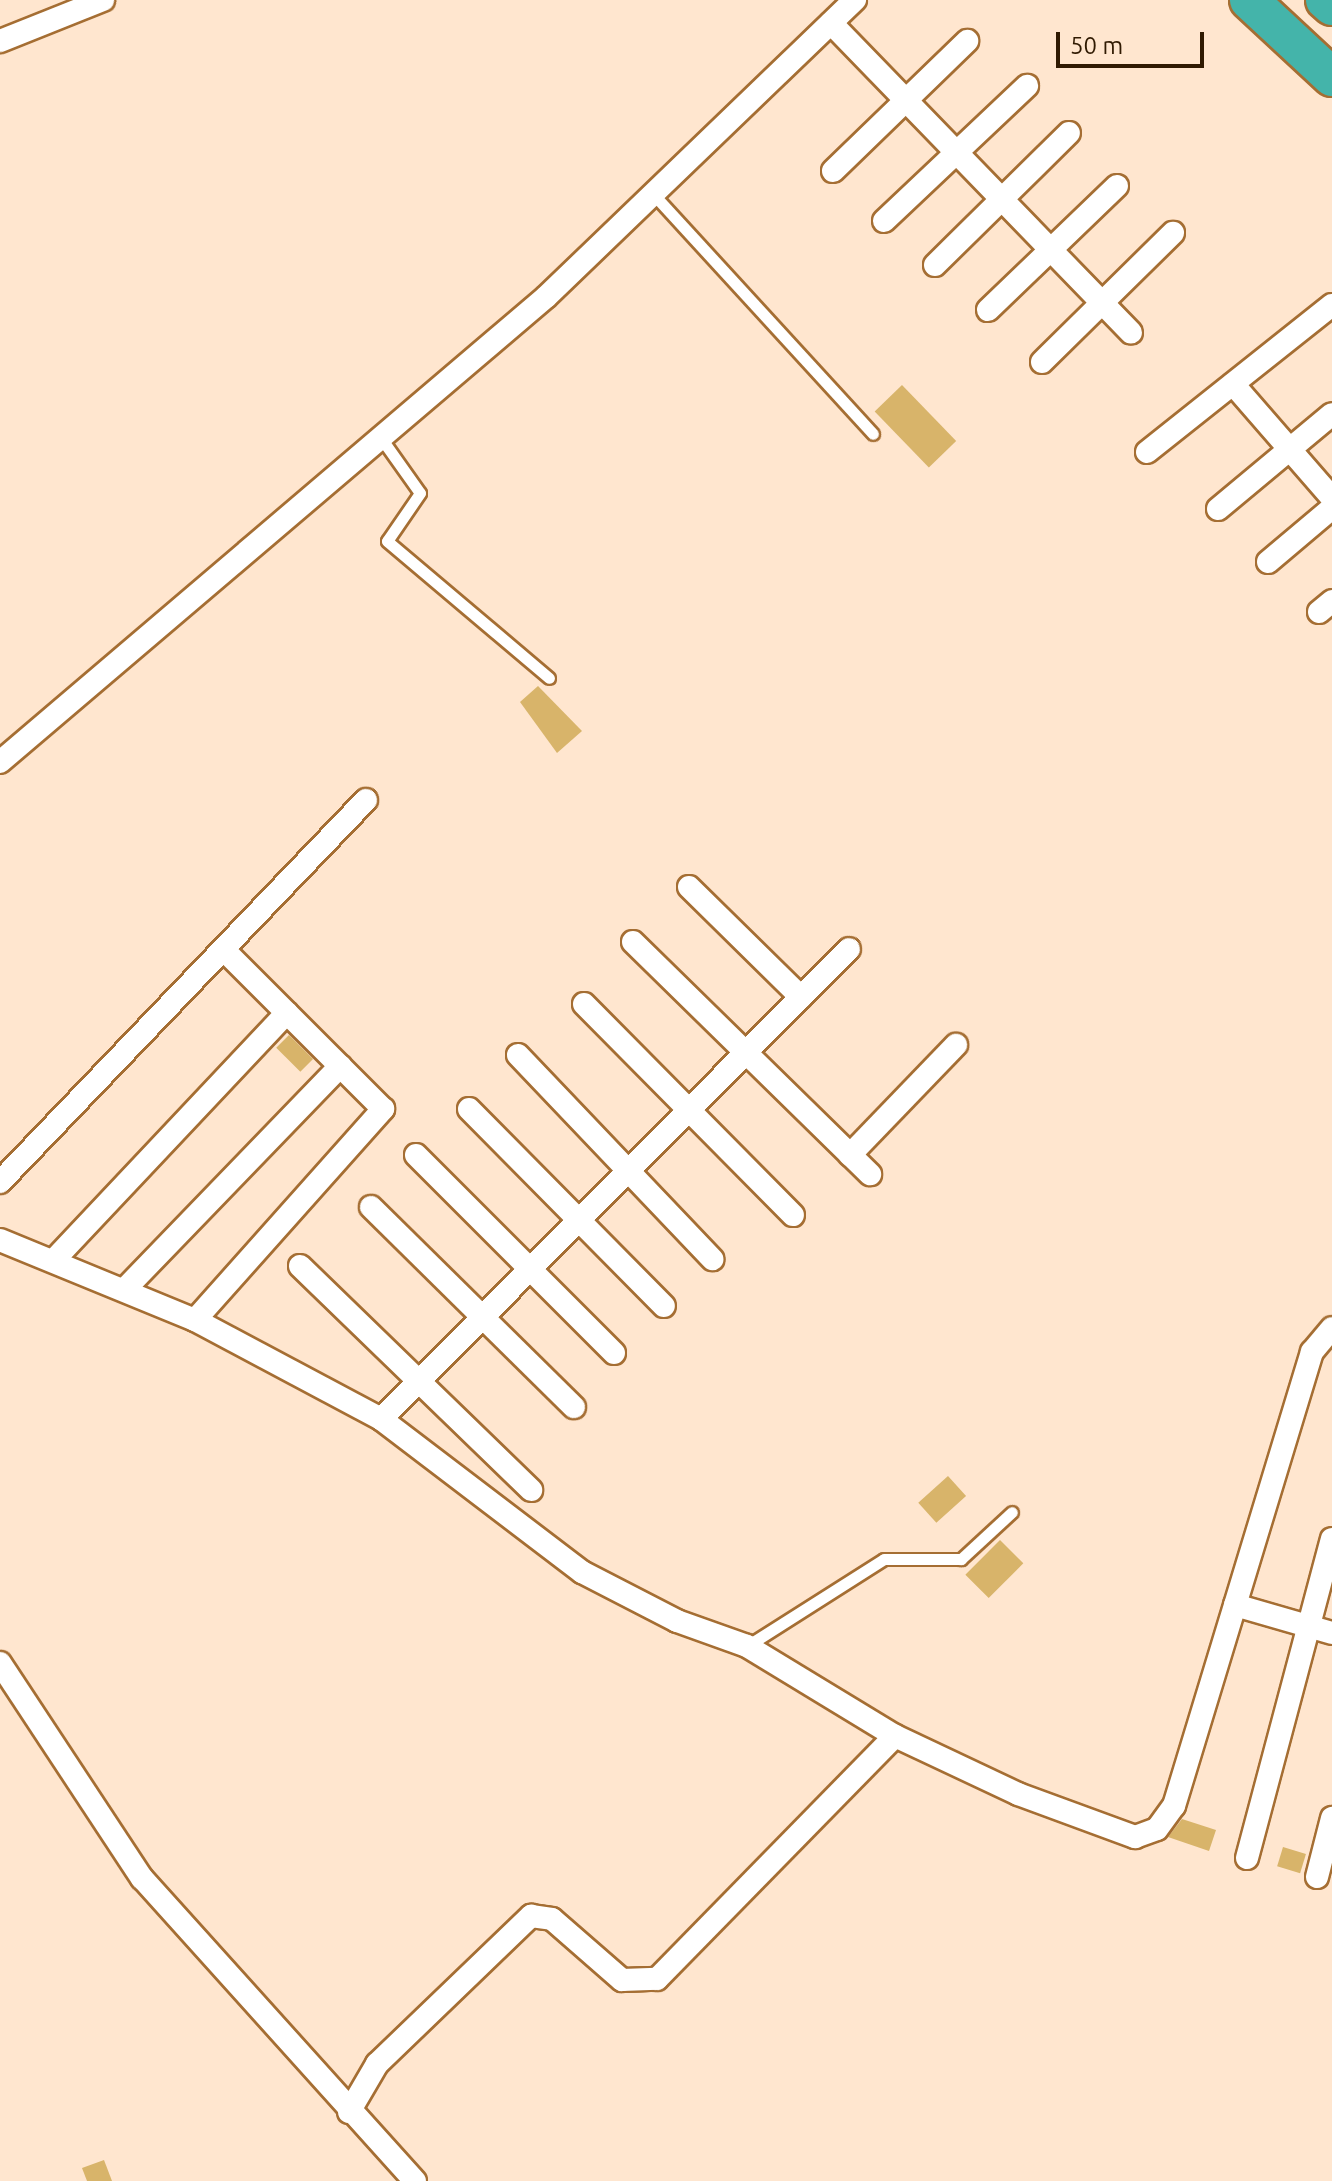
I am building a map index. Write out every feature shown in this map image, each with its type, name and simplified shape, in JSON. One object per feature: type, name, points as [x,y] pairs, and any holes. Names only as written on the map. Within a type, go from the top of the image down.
[{"type":"highway","points":[[1249,0],[1332,77]]},
{"type":"highway","points":[[1325,0],[1332,6]]},
{"type":"street","points":[[0,41],[103,0]]},
{"type":"street","points":[[0,762],[381,438],[656,197],[855,0]]},
{"type":"street","points":[[831,23],[1131,333]]},
{"type":"street","points":[[833,171],[967,41]]},
{"type":"street","points":[[884,221],[1027,86]]},
{"type":"street","points":[[935,265],[1069,133]]},
{"type":"street","points":[[988,310],[1117,186]]},
{"type":"street","points":[[1042,362],[1173,233]]},
{"type":"street","points":[[1147,452],[1332,305]]},
{"type":"street","points":[[1233,384],[1332,498]]},
{"type":"street","points":[[1218,509],[1332,414]]},
{"type":"street","points":[[1268,562],[1332,508]]},
{"type":"street","points":[[0,1182],[366,800]]},
{"type":"street","points":[[689,887],[801,997]]},
{"type":"street","points":[[633,942],[870,1174]]},
{"type":"street","points":[[195,1320],[383,1109],[223,949]]},
{"type":"street","points":[[381,1419],[849,949]]},
{"type":"street","points":[[584,1004],[793,1215]]},
{"type":"street","points":[[53,1261],[287,1013]]},
{"type":"street","points":[[850,1155],[956,1045]]},
{"type":"street","points":[[518,1055],[712,1259]]},
{"type":"street","points":[[125,1289],[340,1066]]},
{"type":"street","points":[[469,1109],[664,1306]]},
{"type":"street","points":[[416,1155],[614,1353]]},
{"type":"street","points":[[371,1207],[574,1407]]},
{"type":"street","points":[[0,1240],[195,1320],[381,1419],[560,1559],[677,1621],[747,1646],[895,1736],[1111,1831],[1147,1835],[1174,1806],[1312,1352],[1332,1328]]},
{"type":"street","points":[[300,1266],[531,1490]]},
{"type":"street","points":[[1247,1858],[1332,1539]]},
{"type":"street","points":[[1235,1605],[1332,1633]]},
{"type":"street","points":[[0,1663],[142,1878],[407,2179]]},
{"type":"street","points":[[349,2112],[377,2064],[531,1916],[552,1919],[622,1980],[657,1979],[895,1736]]},
{"type":"street","points":[[1317,1877],[1332,1818]]},
{"type":"lane","points":[[656,197],[873,434]]},
{"type":"lane","points":[[381,438],[420,493],[387,541],[549,678]]},
{"type":"lane","points":[[747,1646],[884,1559],[961,1559],[1012,1512]]},
{"type":"building","points":[[902,385],[956,441],[929,468],[875,411]]},
{"type":"building","points":[[538,686],[582,731],[557,753],[520,702]]},
{"type":"building","points":[[289,1035],[313,1059],[300,1072],[276,1048]]},
{"type":"building","points":[[948,1476],[966,1496],[936,1523],[918,1503]]},
{"type":"building","points":[[1000,1540],[1023,1563],[989,1598],[965,1575]]},
{"type":"building","points":[[1182,1819],[1216,1830],[1209,1851],[1168,1837]]},
{"type":"building","points":[[1283,1847],[1306,1854],[1300,1873],[1277,1866]]},
{"type":"building","points":[[104,2160],[112,2181],[87,2181],[82,2168]]}]
